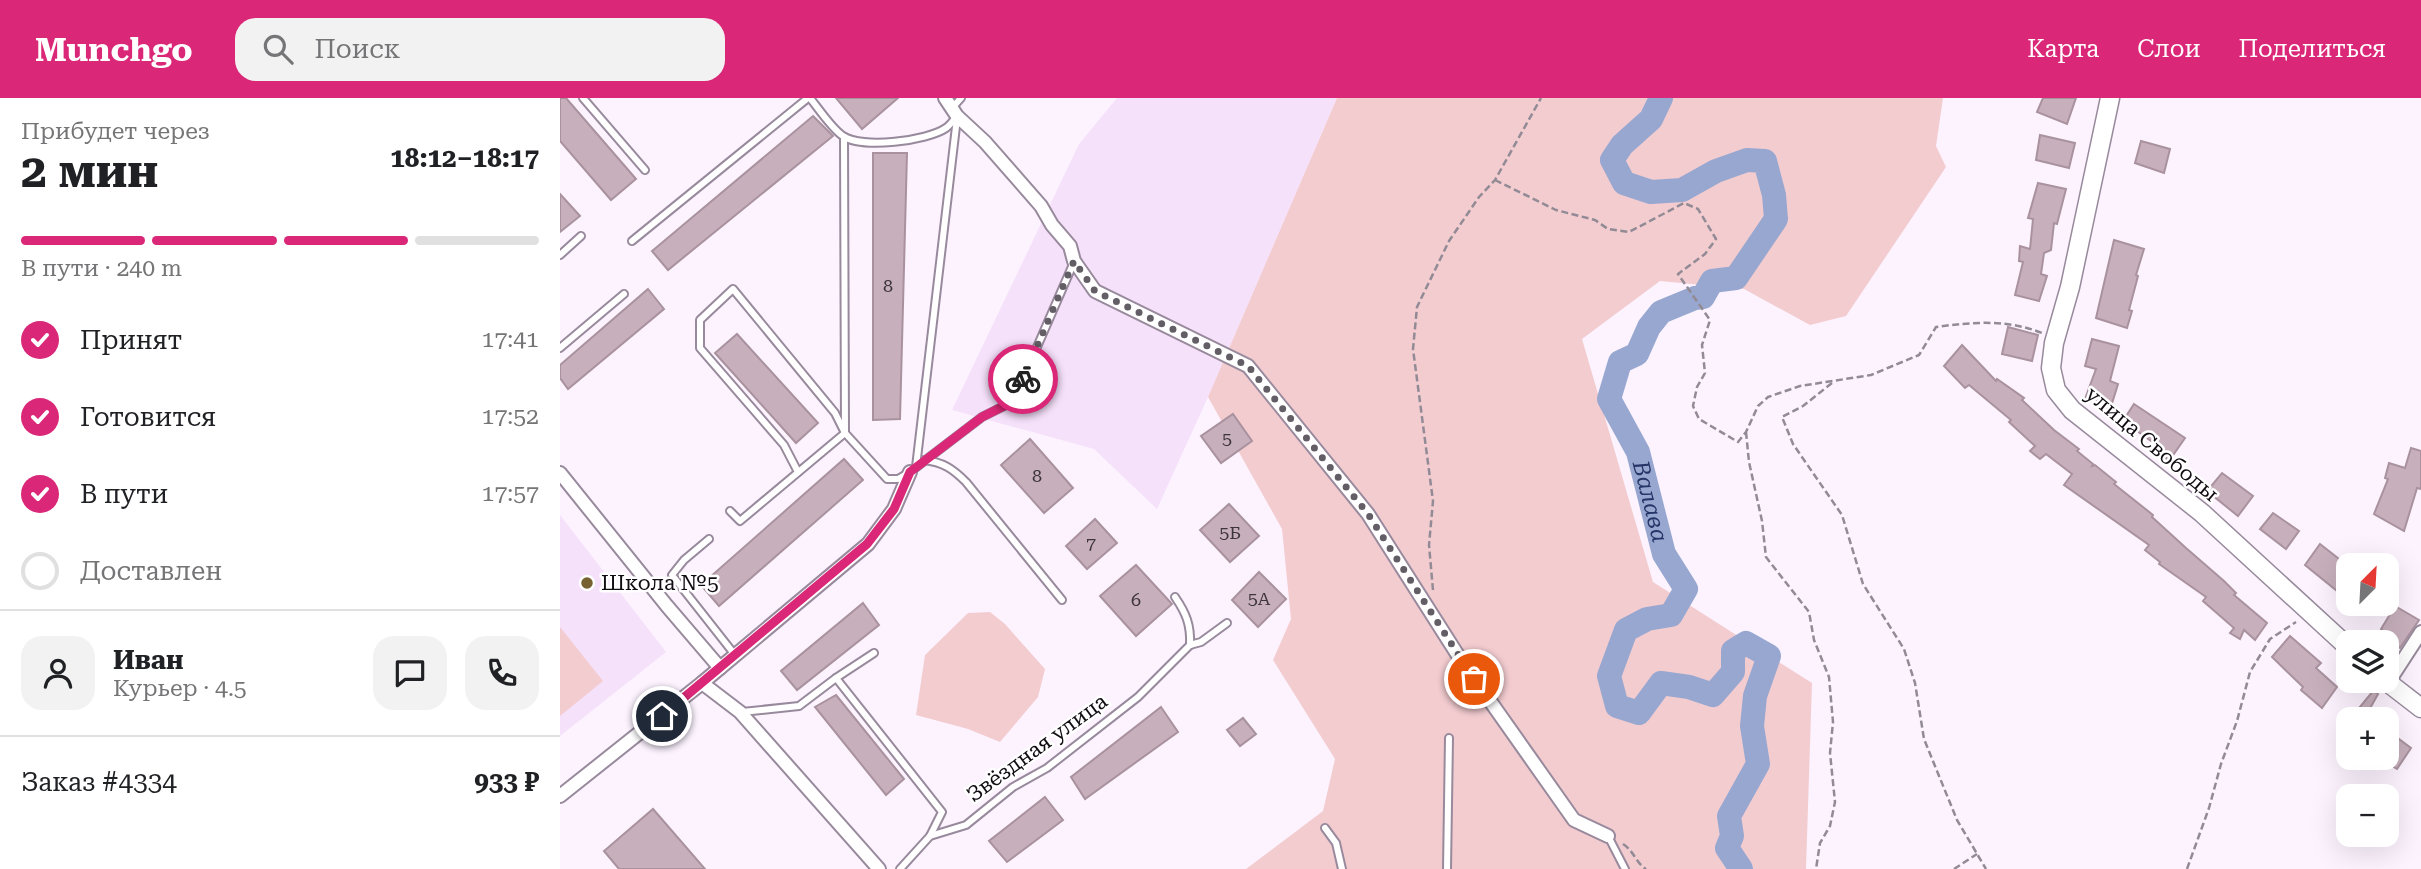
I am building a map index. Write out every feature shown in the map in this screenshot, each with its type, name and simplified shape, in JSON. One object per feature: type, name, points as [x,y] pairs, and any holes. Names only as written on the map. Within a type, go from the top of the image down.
[{"type":"main road","name":"улица Свободы","points":[[2110,98],[2073,273],[2055,339],[2051,368],[2056,390],[2072,410],[2202,513],[2336,636]]},
{"type":"main road","points":[[2399,691],[2421,708]]},
{"type":"street","points":[[951,107],[1041,206],[1052,225],[1070,246],[1074,261],[1095,291],[1248,366],[1368,514],[1459,657],[1574,820],[1608,836]]},
{"type":"street","points":[[560,796],[702,683],[867,544],[894,509],[913,469]]},
{"type":"street","points":[[560,473],[720,668]]},
{"type":"street","points":[[2399,664],[2421,632]]},
{"type":"street","points":[[702,683],[740,712],[879,869]]},
{"type":"lane","points":[[583,98],[645,170]]},
{"type":"lane","points":[[632,242],[809,98],[844,137],[870,142],[922,139],[947,128],[951,107],[961,98]]},
{"type":"lane","points":[[913,469],[951,107]]},
{"type":"lane","points":[[844,137],[845,433]]},
{"type":"lane","points":[[560,255],[581,236]]},
{"type":"lane","points":[[798,472],[784,444],[700,348],[700,320],[733,289],[835,413],[845,433],[887,479],[898,479],[982,417],[1010,403],[1017,393],[1074,261]]},
{"type":"lane","points":[[560,348],[624,294]]},
{"type":"lane","points":[[730,511],[740,521],[845,433]]},
{"type":"lane","points":[[924,460],[939,461],[966,482],[1062,600]]},
{"type":"lane","points":[[709,539],[684,560],[672,575],[735,655]]},
{"type":"lane","points":[[1175,597],[1186,613],[1191,629],[1190,645]]},
{"type":"lane","name":"Звёздная улица","points":[[930,836],[966,825],[1013,787],[1047,768],[1138,697],[1190,645],[1200,642],[1227,623]]},
{"type":"lane","points":[[740,712],[799,706],[874,653]]},
{"type":"lane","points":[[836,678],[942,812],[930,836],[900,869]]},
{"type":"lane","points":[[1447,869],[1449,738]]},
{"type":"lane","points":[[1325,828],[1336,843],[1342,869]]},
{"type":"lane","points":[[1608,836],[1625,869]]},
{"type":"path","points":[[1433,596],[1429,545],[1433,501],[1413,349],[1417,307],[1449,241],[1479,197],[1495,180],[1541,98]]},
{"type":"path","points":[[1495,180],[1556,210],[1595,220],[1608,229],[1629,232],[1684,203],[1698,209],[1716,239],[1706,254],[1678,274],[1710,320],[1702,345],[1705,373],[1697,387],[1693,405],[1699,419],[1738,442],[1746,432],[1758,406],[1768,397],[1800,386],[1871,375],[1919,355],[1936,327],[1968,323],[2011,323],[2031,328],[2055,339]]},
{"type":"path","points":[[1835,381],[1803,406],[1782,417],[1793,444],[1842,516],[1863,584],[1904,649],[1915,683],[1924,739],[1945,794],[1986,869]]},
{"type":"path","points":[[1746,432],[1766,557],[1809,612],[1814,640],[1829,677],[1833,722],[1830,753],[1835,802],[1830,826],[1820,843],[1816,869]]},
{"type":"path","points":[[2187,869],[2237,721],[2250,672],[2270,639],[2311,613]]},
{"type":"path","points":[[1608,836],[1630,848],[1640,865],[1646,869]]},
{"type":"path","points":[[1954,869],[1977,854]]},
{"type":"shaded area","points":[[1117,98],[1337,98],[1157,509],[1094,449],[952,410],[1079,144]]},
{"type":"shaded area","points":[[1337,98],[1943,98],[1936,146],[1946,167],[1846,316],[1810,325],[1744,289],[1660,281],[1582,339],[1653,582],[1812,683],[1806,869],[1246,869],[1323,811],[1335,759],[1273,660],[1291,619],[1282,529],[1208,397]]},
{"type":"shaded area","name":"Школа №5","points":[[560,515],[666,652],[560,736]]},
{"type":"shaded area","points":[[990,612],[1005,624],[1045,669],[1038,697],[1000,742],[968,729],[916,715],[925,655],[968,613]]},
{"type":"shaded area","points":[[560,627],[603,681],[560,716]]},
{"type":"building","points":[[560,98],[566,98],[636,179],[611,200],[560,141]]},
{"type":"building","points":[[836,98],[898,98],[862,129]]},
{"type":"building","points":[[2043,98],[2076,98],[2067,124],[2037,112]]},
{"type":"building","points":[[813,116],[833,136],[668,270],[652,251]]},
{"type":"building","points":[[2040,135],[2075,143],[2069,168],[2036,160]]},
{"type":"building","points":[[2141,141],[2170,149],[2164,173],[2135,163]]},
{"type":"building","points":[[873,153],[907,153],[900,419],[873,420]]},
{"type":"building","points":[[2038,183],[2066,189],[2057,224],[2054,223],[2051,250],[2044,253],[2041,274],[2047,276],[2039,301],[2015,295],[2023,262],[2019,261],[2020,246],[2030,249],[2033,219],[2028,218]]},
{"type":"building","points":[[560,194],[580,216],[560,232]]},
{"type":"building","points":[[2114,240],[2144,249],[2136,275],[2138,276],[2127,328],[2096,318]]},
{"type":"building","points":[[648,289],[664,309],[568,389],[560,378],[560,365]]},
{"type":"building","points":[[2008,327],[2038,335],[2032,361],[2002,354]]},
{"type":"building","points":[[737,334],[818,423],[796,443],[715,353]]},
{"type":"building","points":[[2092,339],[2119,346],[2110,381],[2118,384],[2110,410],[2085,399],[2096,369],[2085,366]]},
{"type":"building","points":[[1962,345],[1996,381],[1997,379],[2024,398],[2022,400],[2079,449],[2077,451],[2093,464],[2092,466],[2095,465],[2153,515],[2152,517],[2224,581],[2236,593],[2234,595],[2267,623],[2255,640],[2244,630],[2240,639],[2230,633],[2234,628],[2203,601],[2206,597],[2159,564],[2160,562],[2145,550],[2149,545],[2064,485],[2072,474],[2046,454],[2040,459],[2030,451],[2035,446],[2009,422],[2011,420],[1969,385],[1965,388],[1944,366]]},
{"type":"building","points":[[2134,404],[2185,438],[2169,461],[2156,449],[2158,446],[2123,421]]},
{"type":"building","points":[[1233,414],[1252,441],[1221,463],[1201,436]]},
{"type":"building","points":[[1030,439],[1073,488],[1044,513],[1001,465]]},
{"type":"building","points":[[2411,448],[2421,451],[2421,489],[2417,488],[2404,531],[2374,514],[2388,479],[2385,478],[2389,463],[2405,468]]},
{"type":"building","points":[[844,459],[863,480],[719,606],[701,585]]},
{"type":"building","points":[[2222,473],[2253,496],[2238,516],[2207,491]]},
{"type":"building","points":[[1229,504],[1259,536],[1230,562],[1200,530]]},
{"type":"building","points":[[2273,513],[2299,531],[2286,549],[2260,529]]},
{"type":"building","points":[[1095,519],[1117,543],[1087,569],[1066,546]]},
{"type":"building","points":[[2320,544],[2336,557],[2336,590],[2305,565]]},
{"type":"building","points":[[1136,565],[1172,604],[1136,636],[1100,596]]},
{"type":"building","points":[[1259,572],[1286,599],[1258,627],[1232,600]]},
{"type":"building","points":[[863,603],[879,625],[797,690],[781,671]]},
{"type":"building","points":[[2399,608],[2419,620],[2400,648],[2399,630],[2381,629],[2389,616],[2399,616]]},
{"type":"building","points":[[2290,636],[2321,663],[2316,668],[2336,686],[2322,708],[2301,690],[2303,687],[2272,657]]},
{"type":"building","points":[[2371,693],[2378,694],[2371,707],[2360,707]]},
{"type":"building","points":[[836,695],[904,779],[886,795],[815,707]]},
{"type":"building","points":[[1161,707],[1178,732],[1085,799],[1071,777]]},
{"type":"building","points":[[1243,718],[1256,734],[1240,746],[1227,730]]},
{"type":"building","points":[[2399,739],[2411,748],[2399,766]]},
{"type":"building","points":[[1045,797],[1063,820],[1007,862],[989,841]]},
{"type":"building","points":[[653,809],[705,869],[619,869],[604,851]]},
{"type":"waterway","name":"Валава","points":[[1661,98],[1651,119],[1622,145],[1612,160],[1624,183],[1651,192],[1682,190],[1716,171],[1747,160],[1765,161],[1774,195],[1776,219],[1736,278],[1712,281],[1703,297],[1661,312],[1649,327],[1637,354],[1620,362],[1609,399],[1638,452],[1664,554],[1686,589],[1671,615],[1647,619],[1626,630],[1609,676],[1617,706],[1639,713],[1661,683],[1689,687],[1713,695],[1733,672],[1733,651],[1746,643],[1769,656],[1755,696],[1752,726],[1758,764],[1729,816],[1732,836],[1727,848],[1741,869]]},
{"type":"way so far","points":[[1023,379],[1074,261],[1095,291],[1248,366],[1368,514],[1474,679]]},
{"type":"place","name":"Школа №5","points":[[587,583]]},
{"type":"route","points":[[662,716],[867,544],[883,527],[894,509],[910,472],[982,417],[1010,403],[1023,379]]}]
